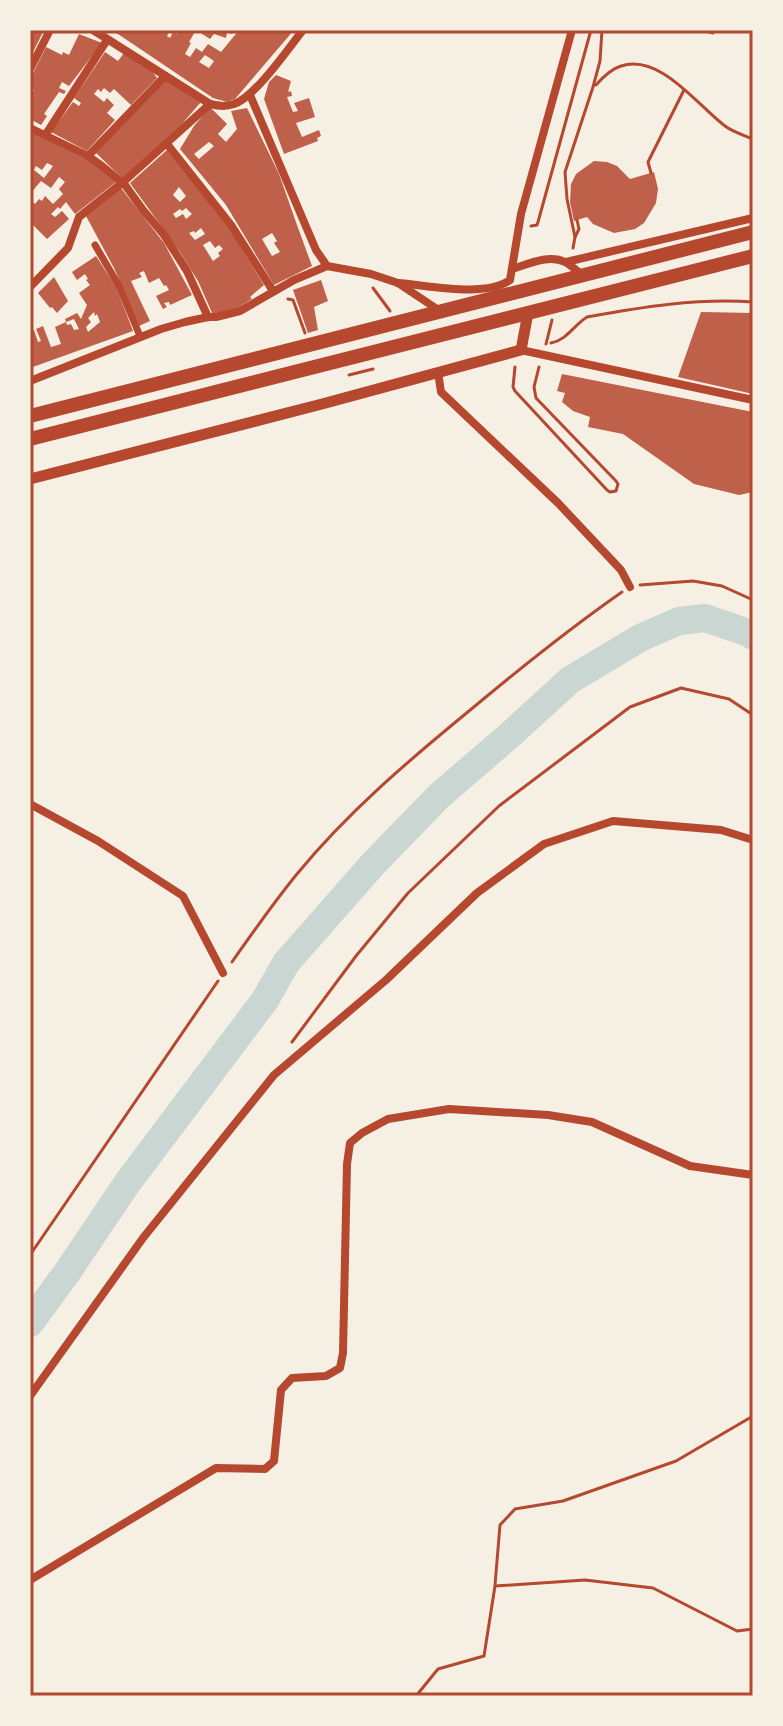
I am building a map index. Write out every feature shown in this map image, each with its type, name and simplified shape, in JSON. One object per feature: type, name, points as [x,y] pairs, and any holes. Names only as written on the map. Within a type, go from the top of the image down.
[{"type":"main road","points":[[30,416],[441,312],[511,287],[582,276],[753,232]]},
{"type":"main road","points":[[30,439],[753,256]]},
{"type":"street","points":[[30,69],[50,30]]},
{"type":"street","points":[[93,30],[210,104],[222,107],[250,95],[303,30]]},
{"type":"street","points":[[519,346],[528,313],[511,287],[519,223],[572,30]]},
{"type":"street","points":[[46,134],[107,40]]},
{"type":"street","points":[[88,156],[165,76]]},
{"type":"street","points":[[250,95],[316,250],[327,266]]},
{"type":"street","points":[[30,287],[68,248],[79,217],[210,104]]},
{"type":"street","points":[[30,128],[88,156],[122,183],[164,235],[193,283],[208,317]]},
{"type":"street","points":[[167,144],[231,225],[273,291]]},
{"type":"street","points":[[512,269],[543,259],[568,259],[753,218]]},
{"type":"street","points":[[95,245],[119,286],[140,336]]},
{"type":"street","points":[[568,259],[582,276]]},
{"type":"street","points":[[30,381],[140,336],[185,322],[240,311],[273,291],[327,266],[371,274],[398,283],[464,289],[511,287]]},
{"type":"street","points":[[398,283],[441,312]]},
{"type":"street","points":[[30,479],[307,408],[519,346],[753,400]]},
{"type":"street","points":[[438,372],[441,392],[558,503],[621,570],[630,587]]},
{"type":"street","points":[[30,804],[98,841],[183,896],[223,973]]},
{"type":"street","points":[[30,1396],[143,1238],[274,1075],[386,980],[477,893],[544,844],[613,821],[721,830],[753,840]]},
{"type":"street","points":[[30,1580],[216,1468],[265,1469],[274,1461],[281,1390],[292,1378],[326,1376],[340,1368],[343,1353],[347,1164],[350,1143],[362,1133],[388,1119],[449,1109],[548,1115],[592,1122],[690,1166],[753,1175]]},
{"type":"path","points":[[519,223],[537,225],[591,30]]},
{"type":"path","points":[[575,237],[565,172],[600,61],[602,30]]},
{"type":"path","points":[[701,30],[713,33]]},
{"type":"path","points":[[593,87],[620,66],[634,64],[650,67],[667,75],[726,126],[753,139]]},
{"type":"path","points":[[651,173],[648,162],[684,90]]},
{"type":"path","points":[[568,259],[579,229],[577,220]]},
{"type":"path","points":[[371,274],[369,283],[389,310],[387,316]]},
{"type":"path","points":[[288,299],[293,300],[308,335]]},
{"type":"path","points":[[542,357],[534,387],[536,398],[616,481],[618,488],[614,492],[607,490],[515,391],[519,346],[558,342],[587,317],[689,302],[753,302]]},
{"type":"path","points":[[546,343],[554,314]]},
{"type":"path","points":[[30,1255],[223,973],[298,873],[356,810],[418,753],[581,621],[630,587],[653,582],[693,581],[722,586],[753,600]]},
{"type":"path","points":[[286,1053],[356,956],[408,893],[499,806],[630,707],[681,688],[729,699],[753,715]]},
{"type":"path","points":[[416,1696],[438,1669],[484,1656],[495,1586],[500,1525],[515,1509],[563,1501],[676,1461],[753,1416]]},
{"type":"path","points":[[495,1586],[585,1580],[653,1588],[737,1631],[753,1629]]},
{"type":"building","points":[[30,30],[44,30],[30,58]]},
{"type":"building","points":[[108,30],[170,30],[167,36],[170,38],[178,30],[196,30],[185,54],[190,57],[196,48],[202,52],[208,44],[221,52],[239,30],[294,30],[235,99],[227,102],[213,98]],"holes":[[[205,55],[214,61],[209,68],[199,62]]]},
{"type":"building","points":[[196,30],[236,30],[232,34],[227,32],[226,38],[214,34],[210,39]]},
{"type":"building","points":[[79,34],[102,43],[69,86],[62,82],[59,88],[66,91],[64,94],[59,92],[44,114],[47,116],[41,125],[30,119],[30,94],[34,90],[30,88],[30,79],[46,47],[69,55]]},
{"type":"building","points":[[105,52],[118,61],[124,53],[152,71],[157,78],[131,105],[114,89],[110,93],[104,88],[101,92],[98,89],[94,94],[104,102],[107,98],[114,105],[107,113],[115,120],[87,151],[51,132],[73,102],[79,106],[81,103],[74,98]]},
{"type":"building","points":[[276,75],[291,81],[288,92],[291,91],[292,96],[287,97],[293,112],[298,111],[294,103],[309,98],[315,117],[296,123],[302,137],[319,130],[321,136],[317,138],[318,141],[284,154],[264,99],[269,82]]},
{"type":"building","points":[[166,79],[201,102],[181,125],[122,178],[96,153]]},
{"type":"building","points":[[210,107],[227,124],[218,134],[226,142],[237,129],[231,111],[247,108],[279,174],[312,266],[274,285],[226,205],[180,149]],"holes":[[[209,142],[214,146],[199,159],[194,154]],[[272,233],[280,252],[272,256],[262,239]]]},
{"type":"building","points":[[30,132],[98,165],[116,182],[75,214],[66,202],[60,209],[58,207],[51,214],[55,217],[62,211],[69,219],[47,239],[30,222],[30,199],[35,204],[45,196],[53,204],[63,194],[59,189],[65,182],[59,177],[51,188],[41,181],[30,194]],"holes":[[[47,163],[53,166],[44,178],[34,170],[36,166],[42,170]]]},
{"type":"building","points":[[167,150],[226,223],[264,285],[250,297],[252,299],[239,307],[213,315],[198,281],[180,252],[130,183]],"holes":[[[179,187],[186,196],[180,202],[173,195]],[[186,208],[192,214],[186,219],[183,214],[176,218],[173,214],[180,209]],[[201,228],[205,234],[195,240],[189,233]],[[210,241],[215,248],[219,245],[223,249],[213,261],[203,245]]]},
{"type":"building","points":[[594,161],[617,166],[630,179],[654,172],[658,189],[656,203],[644,223],[635,229],[614,233],[593,224],[587,217],[574,221],[570,202],[571,184],[576,174]]},
{"type":"building","points":[[121,188],[164,243],[192,295],[170,305],[169,302],[164,303],[167,307],[163,309],[156,296],[169,290],[166,285],[159,278],[149,283],[144,271],[139,273],[142,277],[131,281],[150,321],[139,326],[114,268],[86,216]]},
{"type":"building","points":[[96,256],[116,287],[133,331],[30,368],[30,332],[34,330],[38,342],[41,341],[36,329],[43,326],[51,347],[61,344],[55,327],[77,313],[81,319],[87,305],[79,293],[90,285],[85,274],[77,280],[72,272]],"holes":[[[94,312],[95,316],[97,314],[100,322],[88,332],[86,327],[91,322],[88,318]],[[74,319],[79,329],[74,330],[71,324],[67,325],[66,322]]]},
{"type":"building","points":[[54,277],[68,301],[57,313],[38,293]]},
{"type":"building","points":[[321,280],[328,301],[314,307],[318,330],[308,333],[293,290]]},
{"type":"building","points":[[701,312],[753,313],[753,394],[678,377]]},
{"type":"building","points":[[562,374],[753,412],[753,492],[739,495],[694,484],[623,434],[588,427],[590,417],[573,411],[562,402],[565,393],[557,391]]},
{"type":"waterway","points":[[30,1323],[128,1182],[265,1000],[286,963],[373,864],[439,796],[570,680],[640,638],[679,621],[705,618],[753,636]]}]
